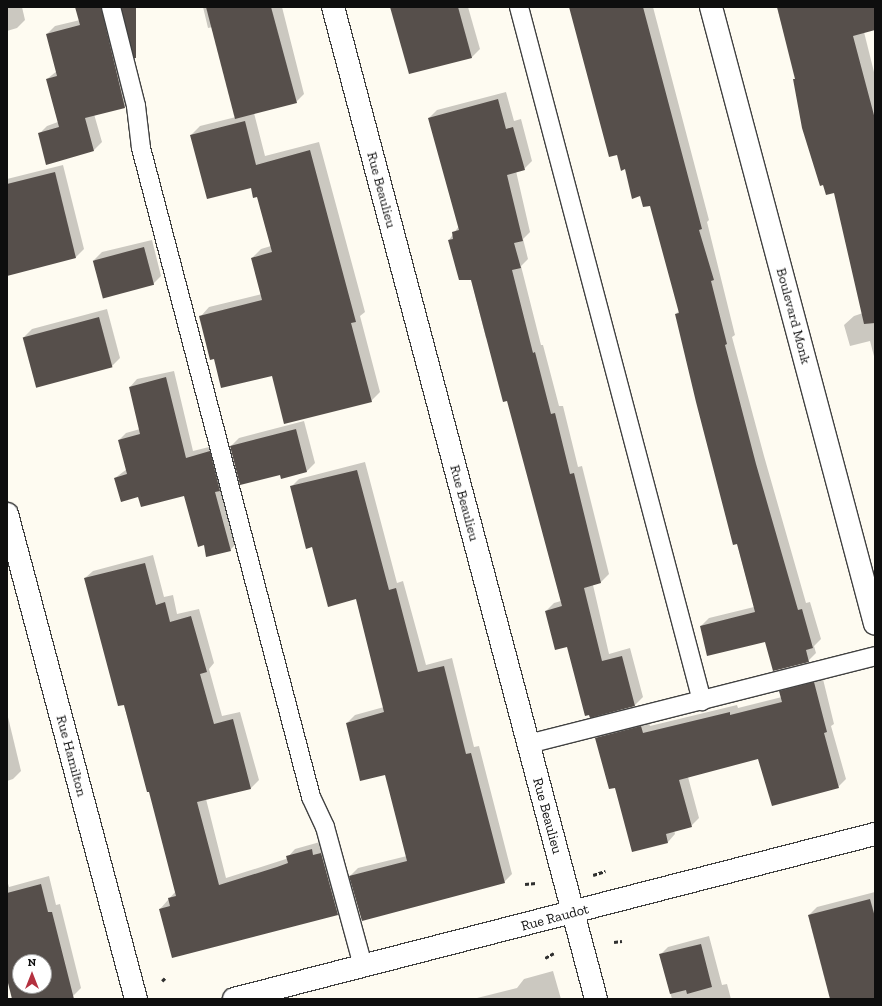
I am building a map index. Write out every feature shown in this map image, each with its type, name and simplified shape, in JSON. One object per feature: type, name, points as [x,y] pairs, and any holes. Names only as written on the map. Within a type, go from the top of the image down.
[{"type":"street","name":"Rue Beaulieu","points":[[333,7],[596,999]]},
{"type":"street","name":"Boulevard Monk","points":[[711,7],[875,624]]},
{"type":"street","name":"Rue Hamilton","points":[[7,514],[136,999]]},
{"type":"street","name":"Rue Raudot","points":[[234,999],[573,914],[875,834]]},
{"type":"lane","points":[[111,7],[136,106],[141,148],[309,789],[325,827],[363,966]]},
{"type":"lane","points":[[519,7],[702,701]]},
{"type":"lane","points":[[528,744],[875,656]]},
{"type":"path","points":[[593,875],[605,871]]},
{"type":"path","points":[[526,884],[536,883]]},
{"type":"path","points":[[614,942],[622,941]]},
{"type":"path","points":[[545,958],[554,953]]},
{"type":"path","points":[[162,982],[165,978]]},
{"type":"building","points":[[75,7],[101,7],[125,108],[85,118],[94,151],[46,165],[38,133],[59,127],[46,79],[57,76],[46,34],[80,25]]},
{"type":"building","points":[[122,7],[136,7],[136,58],[122,58]]},
{"type":"building","points":[[206,7],[271,7],[297,103],[235,119]]},
{"type":"building","points":[[390,7],[458,7],[472,58],[409,74]]},
{"type":"building","points":[[569,7],[643,7],[702,229],[699,230],[714,280],[711,281],[727,344],[725,345],[756,464],[798,610],[802,609],[813,648],[806,650],[809,662],[773,671],[765,642],[707,656],[700,626],[755,612],[737,544],[733,545],[696,402],[675,314],[679,313],[650,206],[643,207],[640,196],[632,199],[625,169],[621,171],[617,155],[609,157]]},
{"type":"building","points":[[777,7],[875,7],[875,30],[853,36],[875,119],[875,323],[864,324],[834,193],[826,195],[823,185],[820,186],[802,128],[793,79],[795,79]]},
{"type":"building","points":[[498,99],[506,129],[513,127],[525,170],[507,175],[523,241],[514,243],[521,268],[512,270],[533,353],[535,352],[551,414],[555,413],[570,474],[574,473],[601,583],[584,588],[602,661],[622,656],[635,706],[590,718],[589,715],[585,716],[567,647],[555,650],[545,611],[562,606],[507,401],[503,402],[471,280],[459,280],[448,240],[453,239],[452,232],[459,230],[428,118]]},
{"type":"building","points":[[245,121],[256,165],[310,150],[356,322],[351,323],[372,402],[284,424],[272,376],[221,388],[214,359],[210,360],[199,316],[262,300],[251,258],[272,252],[257,197],[253,198],[251,188],[207,199],[190,135]]},
{"type":"building","points":[[55,172],[76,258],[7,276],[7,184]]},
{"type":"building","points":[[144,247],[154,285],[103,298],[93,261]]},
{"type":"building","points":[[99,317],[112,367],[36,388],[23,337]]},
{"type":"building","points":[[166,377],[186,458],[210,451],[220,491],[215,492],[231,551],[206,557],[204,545],[198,547],[184,496],[141,507],[138,497],[121,502],[114,478],[127,474],[118,440],[140,434],[129,387]]},
{"type":"building","points":[[296,429],[307,472],[281,479],[280,475],[240,485],[230,446]]},
{"type":"building","points":[[357,470],[389,590],[396,588],[418,672],[444,666],[466,754],[471,753],[505,883],[362,921],[349,876],[407,861],[385,775],[360,781],[346,723],[384,712],[356,599],[328,607],[312,547],[306,549],[290,486]]},
{"type":"building","points":[[145,563],[156,605],[165,602],[170,622],[191,616],[207,672],[200,674],[214,724],[233,719],[251,789],[197,802],[219,885],[288,863],[286,856],[312,849],[313,855],[321,853],[338,915],[172,958],[159,909],[170,906],[168,898],[176,896],[149,792],[147,792],[124,705],[118,706],[84,578]]},
{"type":"building","points":[[814,682],[827,732],[824,733],[839,788],[772,806],[758,759],[679,780],[692,827],[666,834],[668,843],[632,852],[615,788],[609,789],[595,738],[641,726],[643,733],[730,712],[730,715],[782,702],[779,691]]},
{"type":"building","points":[[41,884],[48,912],[52,912],[74,999],[12,999],[7,979],[7,893]]},
{"type":"building","points":[[870,899],[875,917],[875,999],[830,999],[808,915]]},
{"type":"building","points":[[701,944],[712,987],[687,994],[686,990],[670,994],[659,954]]}]
